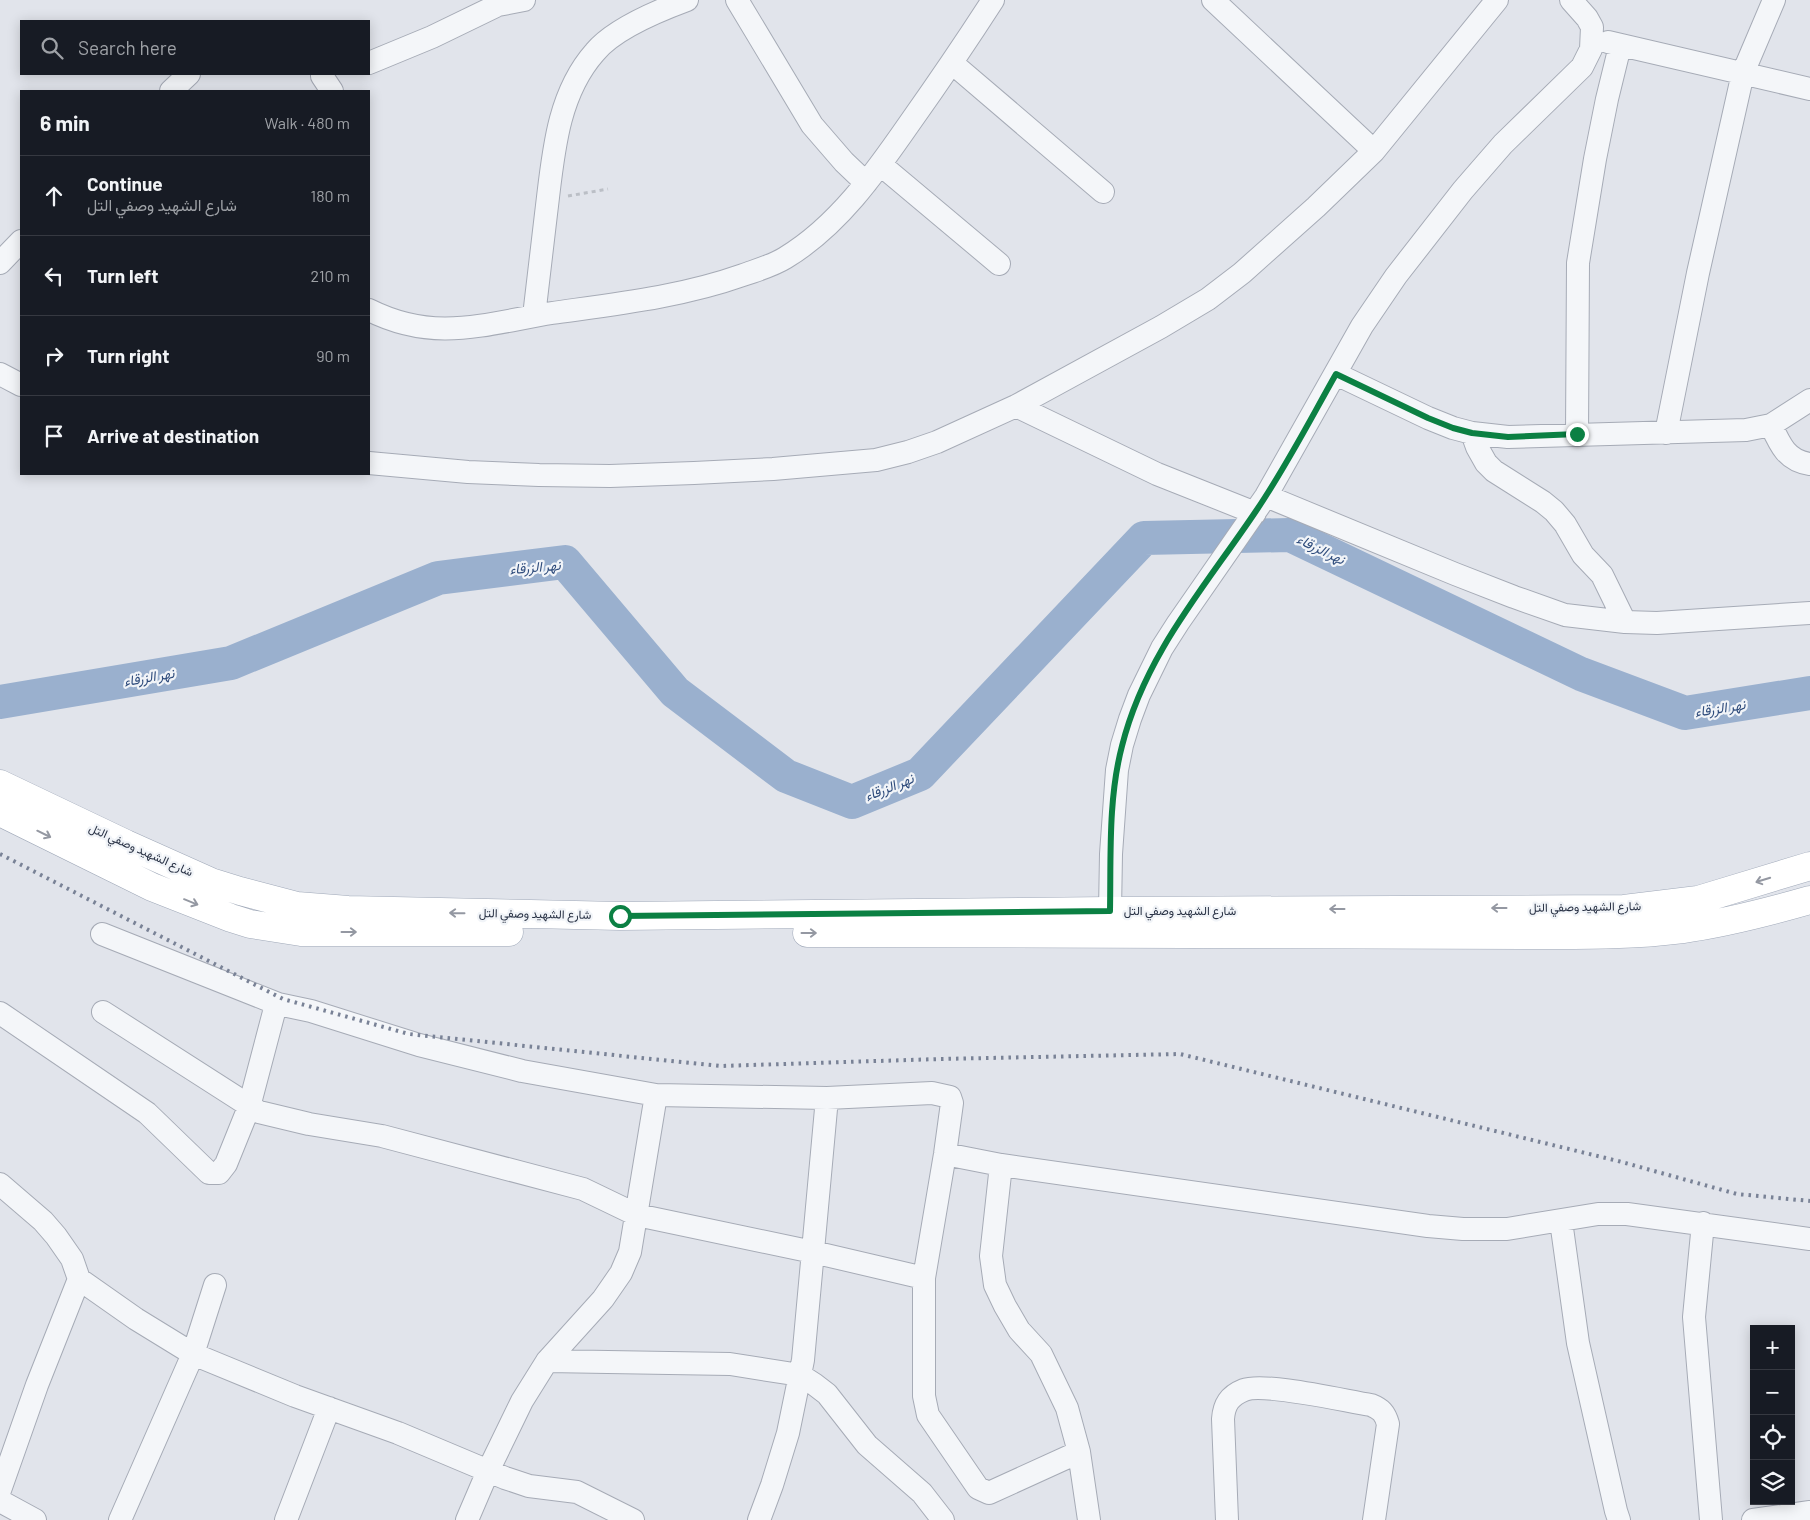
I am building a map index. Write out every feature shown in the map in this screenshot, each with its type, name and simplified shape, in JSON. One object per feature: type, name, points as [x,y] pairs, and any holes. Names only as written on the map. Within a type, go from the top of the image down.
[{"type":"main road","name":"شارع الشهيد وصفي التل","points":[[0,784],[126,844],[212,882],[296,906],[348,910],[620,916],[1624,908],[1698,900],[1806,867]]},
{"type":"main road","name":"شارع الشهيد وصفي التل","points":[[0,812],[152,887],[250,924],[301,932],[1542,936],[1621,934],[1683,929],[1751,916],[1810,900]]},
{"type":"main road","points":[[1806,867],[1810,900]]},
{"type":"main road","points":[[231,918],[240,891]]},
{"type":"street","points":[[370,63],[432,37],[499,2],[524,0]]},
{"type":"street","points":[[534,316],[556,139],[567,97],[582,70],[596,51],[611,38],[653,13],[687,0]]},
{"type":"street","points":[[737,0],[812,125],[844,162],[866,183]]},
{"type":"street","points":[[370,310],[402,324],[427,329],[448,330],[683,293],[720,283],[784,258],[807,242],[856,196],[952,63],[993,0]]},
{"type":"street","points":[[1213,0],[1374,151]]},
{"type":"street","points":[[370,463],[468,472],[539,475],[610,476],[773,470],[876,460],[937,442],[1016,406],[1161,327],[1208,299],[1242,273],[1316,207],[1374,151],[1497,0]]},
{"type":"street","points":[[1110,911],[1116,770],[1139,696],[1162,648],[1254,514],[1362,326],[1396,276],[1463,190],[1503,144],[1582,67],[1592,49],[1592,27],[1587,18],[1571,0]]},
{"type":"street","points":[[1666,433],[1698,273],[1743,73],[1774,0]]},
{"type":"street","points":[[1592,37],[1620,46],[1810,89]]},
{"type":"street","points":[[1577,434],[1578,262],[1597,150],[1620,46]]},
{"type":"street","points":[[952,63],[1102,192]]},
{"type":"street","points":[[172,90],[188,75]]},
{"type":"street","points":[[880,165],[999,264]]},
{"type":"street","points":[[0,263],[20,242]]},
{"type":"street","points":[[0,374],[20,384]]},
{"type":"street","points":[[1336,374],[1453,428],[1472,433],[1508,437],[1737,431],[1771,425],[1809,395]]},
{"type":"street","points":[[1016,406],[1157,474],[1254,514],[1565,615],[1625,622],[1657,623],[1810,613]]},
{"type":"street","points":[[1771,425],[1780,445],[1789,457],[1802,463],[1810,464]]},
{"type":"street","points":[[1472,433],[1486,463],[1494,471],[1543,502],[1559,518],[1583,555],[1602,576],[1625,622]]},
{"type":"street","points":[[102,934],[278,1004],[311,1011],[419,1046],[522,1071],[656,1095],[827,1098],[932,1093],[950,1097],[952,1103],[945,1154],[924,1278],[924,1396],[928,1415],[978,1488],[989,1493],[1079,1452]]},
{"type":"street","points":[[0,1013],[147,1113],[209,1173],[219,1173],[223,1170],[249,1107],[274,1012],[278,1004]]},
{"type":"street","points":[[103,1012],[249,1107],[273,1116],[382,1136],[582,1189],[638,1215],[813,1252],[924,1278]]},
{"type":"street","points":[[467,1520],[522,1401],[546,1361],[603,1299],[621,1273],[630,1252],[638,1215],[656,1095]]},
{"type":"street","points":[[759,1520],[788,1433],[800,1375],[827,1098]]},
{"type":"street","points":[[945,1154],[1001,1165],[1428,1226],[1462,1229],[1507,1229],[1598,1214],[1627,1214],[1810,1239]]},
{"type":"street","points":[[1001,1165],[991,1256],[995,1285],[1010,1317],[1041,1354],[1058,1385],[1067,1408],[1079,1452],[1089,1520]]},
{"type":"street","points":[[0,1184],[43,1221],[56,1236],[72,1259],[79,1279],[136,1319],[193,1354],[295,1396],[398,1433],[529,1486],[577,1492],[633,1520]]},
{"type":"street","points":[[1561,1221],[1578,1343],[1616,1517]]},
{"type":"street","points":[[1703,1223],[1694,1317],[1711,1520]]},
{"type":"street","points":[[0,1490],[37,1385],[79,1279]]},
{"type":"street","points":[[120,1520],[193,1354],[215,1285]]},
{"type":"street","points":[[546,1361],[730,1364],[800,1375],[827,1394],[867,1446],[922,1493],[943,1520]]},
{"type":"street","points":[[1227,1520],[1224,1407],[1232,1398],[1244,1390],[1263,1387],[1380,1408],[1385,1414],[1388,1424],[1374,1520]]},
{"type":"street","points":[[286,1520],[329,1408]]},
{"type":"street","points":[[0,1501],[35,1520]]},
{"type":"street","points":[[1753,1520],[1783,1518],[1810,1512]]},
{"type":"path","points":[[548,199],[608,189]]},
{"type":"waterway","name":"نهر الزرقاء","points":[[0,702],[231,663],[438,578],[565,562],[675,692],[786,776],[852,802],[920,774],[1144,538],[1290,535],[1581,674],[1685,713],[1810,693]]},
{"type":"railway","points":[[0,854],[283,999],[409,1034],[720,1066],[1180,1054],[1618,1161],[1737,1194],[1810,1201]]},
{"type":"route","points":[[620,916],[1110,911],[1116,770],[1130,719],[1139,696],[1169,635],[1266,496],[1336,374],[1428,418],[1472,433],[1508,437],[1577,434]]}]
